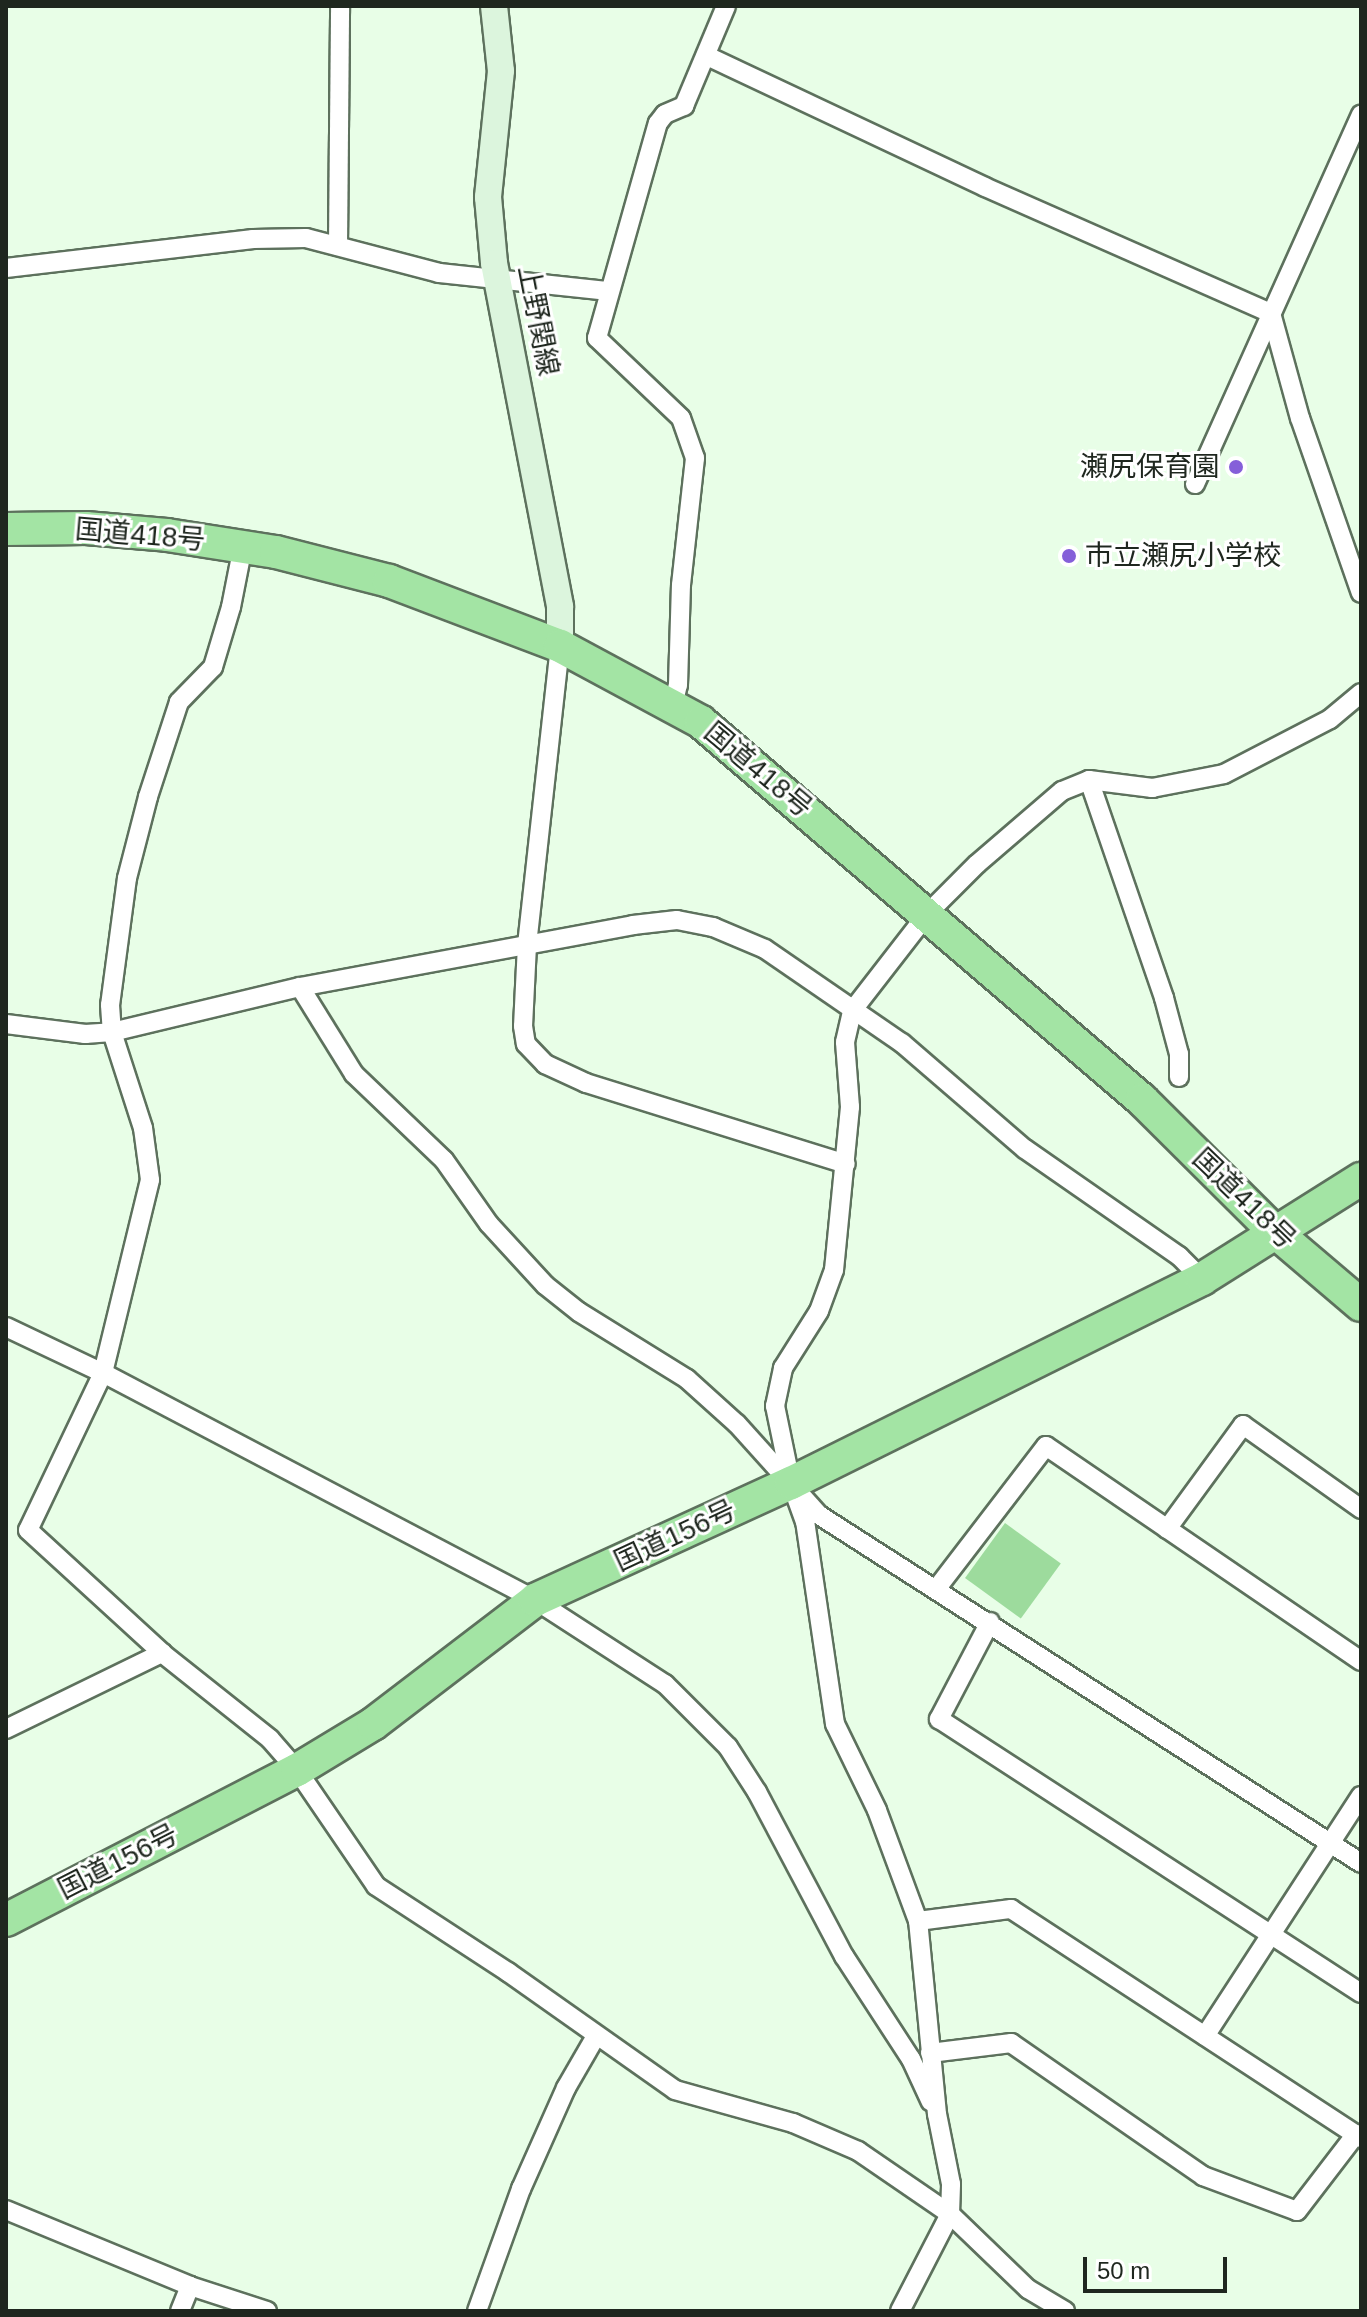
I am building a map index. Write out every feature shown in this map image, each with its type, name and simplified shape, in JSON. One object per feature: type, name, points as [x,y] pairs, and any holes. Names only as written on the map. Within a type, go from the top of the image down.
[{"type":"highway","name":"国道418号","points":[[6,529],[86,528],[243,546],[389,581],[560,646],[701,722],[928,913],[1142,1100],[1274,1231],[1361,1305]]},
{"type":"highway","name":"国道156号","points":[[6,1920],[297,1770],[373,1724],[535,1600],[791,1483],[1202,1279],[1361,1179]]},
{"type":"main road","name":"上野関線","points":[[494,6],[501,71],[488,197],[497,280],[560,607],[560,646]]},
{"type":"street","points":[[338,246],[340,6]]},
{"type":"street","points":[[673,706],[678,685],[681,585],[695,458],[681,418],[597,338],[607,291],[658,123],[665,114],[684,106],[726,6]]},
{"type":"street","points":[[707,56],[985,187],[1271,313]]},
{"type":"street","points":[[1195,484],[1361,115]]},
{"type":"street","points":[[6,268],[253,239],[306,238],[439,273],[607,291]]},
{"type":"street","points":[[1271,313],[1300,418],[1357,565],[1361,593]]},
{"type":"street","points":[[243,546],[231,607],[213,667],[179,702],[148,797],[127,878],[110,1005],[112,1032],[143,1128],[150,1180],[103,1373],[28,1530],[162,1653],[270,1739],[297,1770],[376,1886],[508,1972],[675,2090],[793,2123],[858,2151],[950,2214],[1028,2289],[1065,2311]]},
{"type":"street","points":[[560,646],[527,945],[523,1026],[526,1044],[545,1064],[586,1083],[846,1164]]},
{"type":"street","points":[[900,2311],[950,2214],[951,2184],[937,2114],[918,1921],[877,1810],[835,1724],[805,1522],[791,1483],[775,1406],[783,1368],[819,1311],[834,1270],[850,1107],[845,1042],[852,1011],[928,913],[977,864],[1062,791],[1089,780],[1152,788],[1224,774],[1330,719],[1361,693]]},
{"type":"street","points":[[1089,780],[1164,998],[1179,1054],[1179,1077]]},
{"type":"street","points":[[6,1024],[85,1034],[112,1032],[300,987],[527,945],[677,920],[713,927],[765,949],[902,1043],[1025,1149],[1179,1256],[1202,1279]]},
{"type":"street","points":[[300,987],[354,1074],[444,1160],[489,1224],[545,1285],[579,1312],[687,1379],[737,1424],[819,1515],[1361,1863]]},
{"type":"street","points":[[6,1327],[103,1373],[535,1600],[665,1684],[728,1747],[757,1792],[844,1956],[911,2059],[937,2114]]},
{"type":"street","points":[[1167,1529],[1243,1425],[1359,1503]]},
{"type":"street","points":[[937,1588],[1046,1446],[1361,1661]]},
{"type":"street","points":[[990,1622],[939,1719],[1361,1993]]},
{"type":"street","points":[[6,1729],[162,1653]]},
{"type":"street","points":[[1205,2036],[1361,1796]]},
{"type":"street","points":[[918,1921],[1011,1909],[1358,2136],[1297,2211],[1203,2176],[1011,2043],[930,2053]]},
{"type":"street","points":[[477,2311],[521,2189],[566,2088],[596,2036]]},
{"type":"street","points":[[6,2210],[190,2286],[267,2311]]},
{"type":"street","points":[[180,2311],[190,2286]]},
{"type":"shaded area","points":[[1005,1523],[1061,1564],[1021,1619],[965,1578]]},
{"type":"place","name":"瀬尻保育園","points":[[1236,467]]},
{"type":"place","name":"市立瀬尻小学校","points":[[1069,556]]}]
